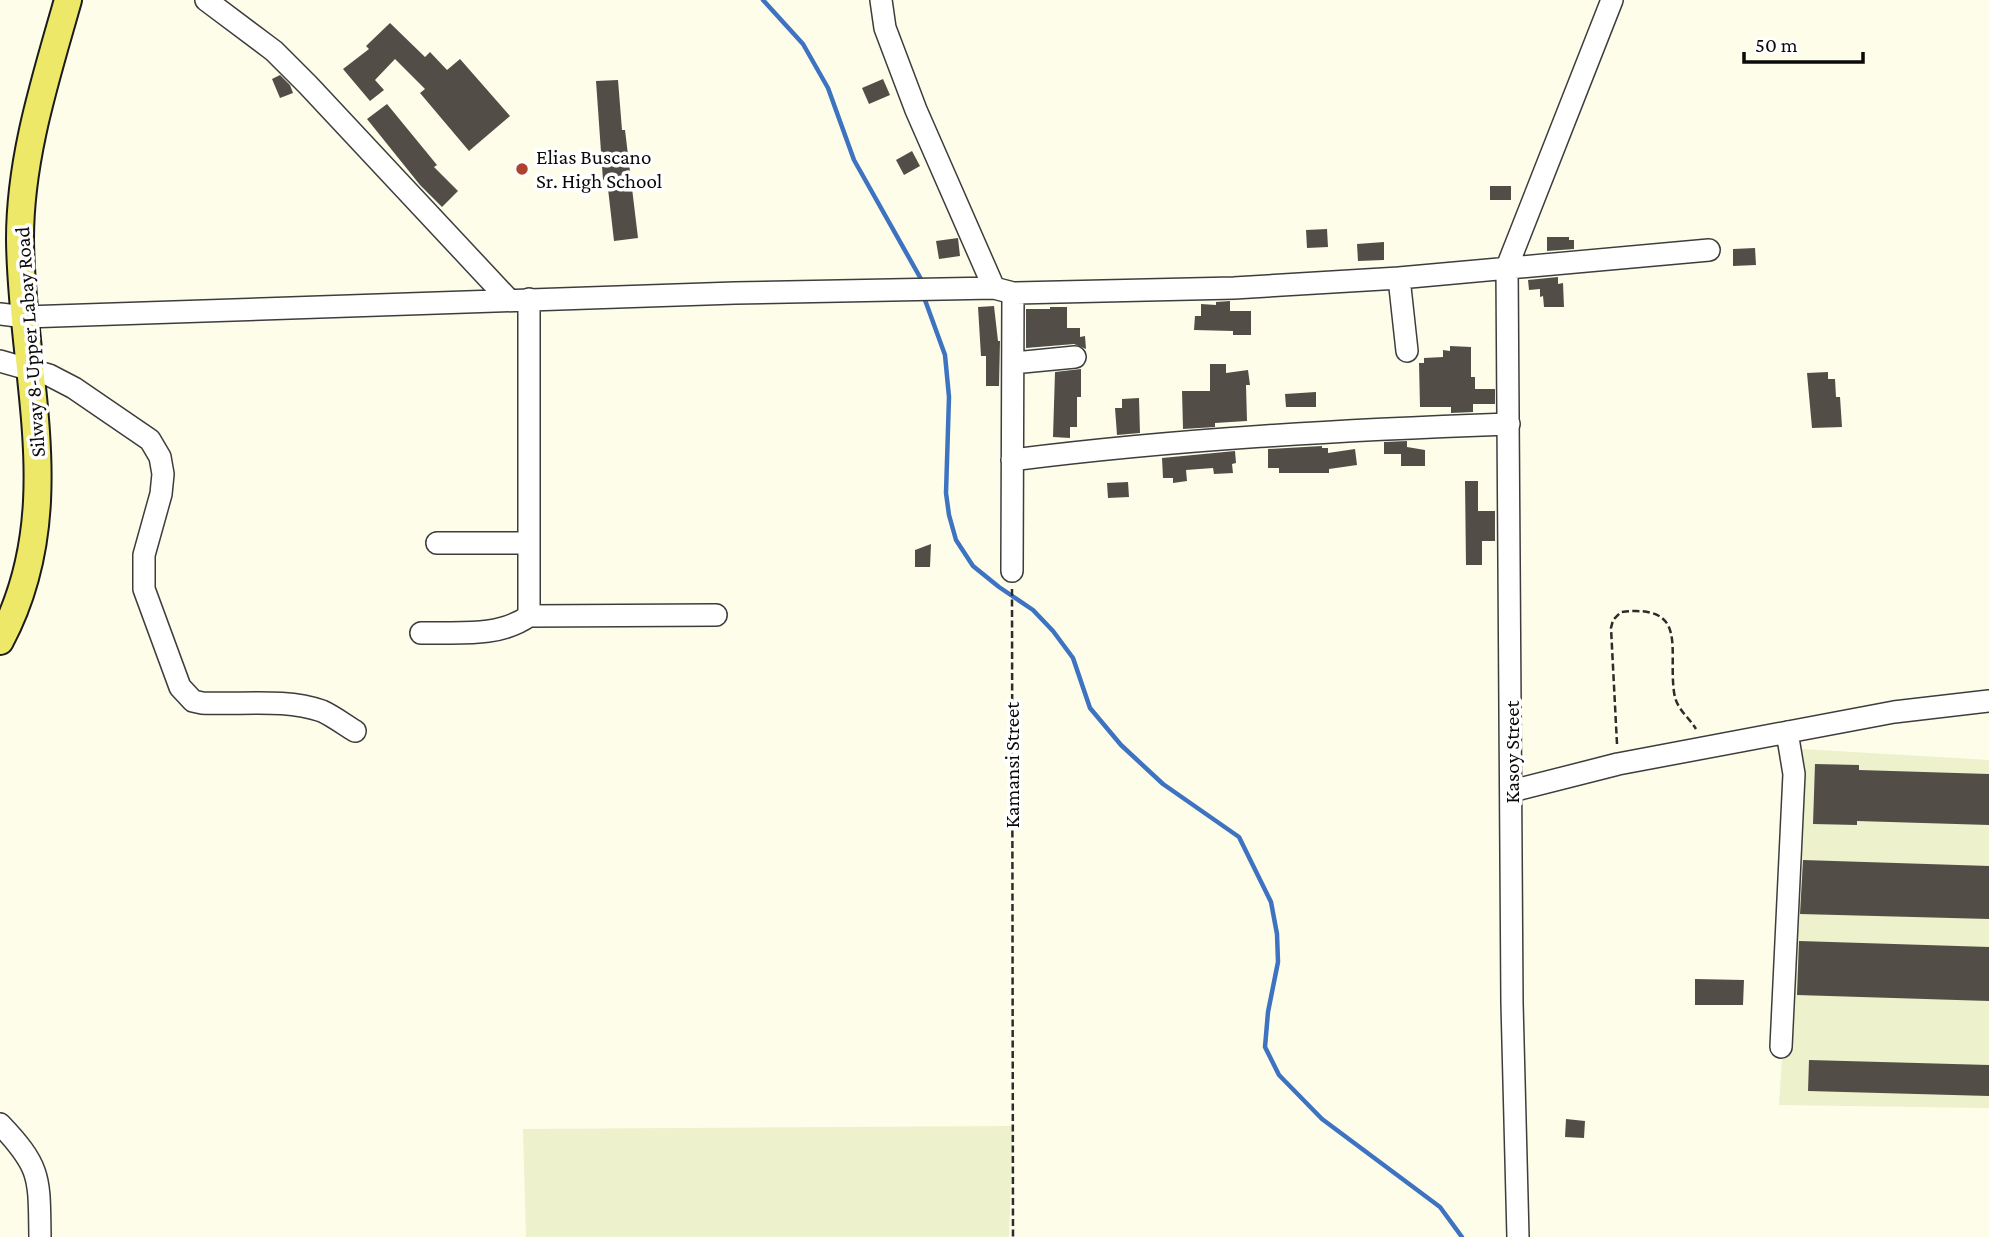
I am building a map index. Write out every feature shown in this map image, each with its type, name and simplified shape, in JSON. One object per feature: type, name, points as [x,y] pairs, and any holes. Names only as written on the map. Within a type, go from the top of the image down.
[{"type":"main road","name":"Silway 8-Upper Labay Road","points":[[0,641],[24,585],[33,550],[37,514],[38,456],[30,369],[13,316],[27,163],[68,0]]},
{"type":"street","points":[[206,0],[274,51],[519,300],[529,616]]},
{"type":"street","points":[[881,0],[885,28],[916,110],[1004,290],[1013,363],[1012,571]]},
{"type":"street","points":[[1507,267],[1612,0]]},
{"type":"street","points":[[13,316],[342,308],[519,300],[1234,288],[1399,278],[1709,250]]},
{"type":"street","name":"Kasoy Street","points":[[1507,267],[1512,1003],[1518,1237]]},
{"type":"street","points":[[1399,278],[1408,351]]},
{"type":"street","points":[[1013,363],[1075,357]]},
{"type":"street","points":[[0,361],[49,374],[74,388],[149,440],[160,457],[163,474],[161,494],[144,555],[143,581],[174,676],[186,695],[193,701],[202,703],[305,707],[324,712],[355,731]]},
{"type":"street","points":[[1012,460],[1199,439],[1314,431],[1509,425]]},
{"type":"street","points":[[437,543],[528,543]]},
{"type":"street","points":[[421,633],[495,631],[510,628],[529,616],[716,615]]},
{"type":"street","points":[[1512,791],[1618,764],[1787,732],[1894,712],[1989,701]]},
{"type":"street","points":[[1781,1048],[1794,774],[1787,732]]},
{"type":"street","points":[[0,1124],[20,1146],[37,1175],[40,1237]]},
{"type":"path","name":"Kamansi Street","points":[[1012,571],[1013,1237]]},
{"type":"path","points":[[1618,764],[1611,628],[1613,620],[1622,612],[1657,614],[1665,618],[1670,626],[1676,702],[1692,723],[1705,748]]},
{"type":"green space","points":[[1801,749],[1989,760],[1989,1108],[1779,1105]]},
{"type":"green space","points":[[1013,1126],[1009,1237],[526,1237],[523,1129]]},
{"type":"building","points":[[390,23],[425,57],[430,52],[447,70],[460,59],[510,116],[469,151],[420,93],[425,89],[395,59],[375,80],[384,90],[370,101],[343,69],[369,49],[366,46]]},
{"type":"building","points":[[280,75],[290,85],[293,93],[280,98],[272,79]]},
{"type":"building","points":[[883,79],[890,95],[869,104],[862,88]]},
{"type":"building","points":[[618,80],[622,130],[625,130],[638,238],[614,241],[607,180],[603,180],[596,81]]},
{"type":"building","points":[[387,104],[437,165],[434,167],[458,191],[442,207],[420,185],[367,119]]},
{"type":"building","points":[[912,151],[920,166],[904,175],[896,160]]},
{"type":"building","points":[[1490,186],[1511,186],[1511,200],[1490,200]]},
{"type":"building","points":[[1327,229],[1328,247],[1307,248],[1306,230]]},
{"type":"building","points":[[1547,237],[1569,237],[1569,240],[1574,240],[1574,249],[1547,251]]},
{"type":"building","points":[[958,238],[960,256],[939,259],[936,241]]},
{"type":"building","points":[[1384,242],[1384,260],[1358,261],[1357,244]]},
{"type":"building","points":[[1755,248],[1756,265],[1733,266],[1733,249]]},
{"type":"building","points":[[1558,277],[1558,284],[1563,283],[1564,307],[1544,307],[1540,289],[1529,290],[1528,280]]},
{"type":"building","points":[[1230,301],[1230,311],[1251,311],[1251,335],[1233,335],[1233,331],[1194,330],[1195,316],[1201,316],[1201,304],[1216,305],[1216,302]]},
{"type":"building","points":[[994,306],[1000,341],[999,386],[986,386],[986,356],[981,356],[978,307]]},
{"type":"building","points":[[1067,307],[1067,328],[1080,328],[1080,337],[1085,336],[1086,349],[1074,344],[1026,348],[1026,309]]},
{"type":"building","points":[[1450,346],[1471,347],[1471,377],[1475,377],[1475,389],[1495,389],[1495,404],[1473,404],[1473,412],[1451,413],[1451,407],[1420,407],[1419,363],[1424,363],[1424,358],[1443,357],[1443,350],[1450,351]]},
{"type":"building","points":[[1210,364],[1226,364],[1226,373],[1248,370],[1250,385],[1246,385],[1247,421],[1183,429],[1182,391],[1210,391]]},
{"type":"building","points":[[1081,369],[1077,427],[1070,427],[1070,438],[1053,437],[1055,372]]},
{"type":"building","points":[[1828,372],[1828,379],[1835,379],[1836,397],[1840,397],[1842,427],[1812,428],[1807,373]]},
{"type":"building","points":[[1316,392],[1316,407],[1286,407],[1285,394]]},
{"type":"building","points":[[1139,398],[1140,433],[1117,435],[1115,408],[1122,408],[1122,399]]},
{"type":"building","points":[[1407,441],[1407,447],[1425,450],[1425,466],[1401,466],[1401,454],[1384,454],[1384,442]]},
{"type":"building","points":[[1328,448],[1328,453],[1355,449],[1357,465],[1329,469],[1329,473],[1279,473],[1279,468],[1268,468],[1268,449]]},
{"type":"building","points":[[1235,451],[1233,473],[1214,474],[1213,468],[1186,470],[1187,481],[1173,483],[1173,478],[1163,478],[1162,458]]},
{"type":"building","points":[[1465,481],[1478,481],[1478,511],[1495,511],[1495,541],[1482,541],[1482,565],[1466,565]]},
{"type":"building","points":[[1128,482],[1129,497],[1108,498],[1107,483]]},
{"type":"building","points":[[931,544],[930,567],[915,567],[915,550]]},
{"type":"building","points":[[1815,764],[1859,765],[1859,770],[1989,774],[1989,825],[1857,821],[1857,825],[1813,824]]},
{"type":"building","points":[[1803,860],[1989,866],[1989,919],[1800,914]]},
{"type":"building","points":[[1799,941],[1989,947],[1989,1001],[1797,995]]},
{"type":"building","points":[[1695,979],[1744,980],[1743,1005],[1695,1005]]},
{"type":"building","points":[[1809,1060],[1989,1065],[1989,1096],[1808,1091]]},
{"type":"building","points":[[1566,1119],[1585,1121],[1584,1138],[1565,1137]]},
{"type":"waterway","points":[[763,0],[803,44],[828,88],[854,160],[921,279]]},
{"type":"waterway","points":[[925,300],[945,355],[949,397],[946,493],[956,540],[973,566],[1033,610],[1053,631],[1073,658],[1090,708],[1121,745],[1163,784],[1239,837],[1271,902],[1277,934],[1278,962],[1268,1012],[1265,1047],[1279,1075],[1322,1119],[1440,1207],[1462,1237]]},
{"type":"place","name":"Elias Buscano Sr. High School","points":[[522,169]]}]
